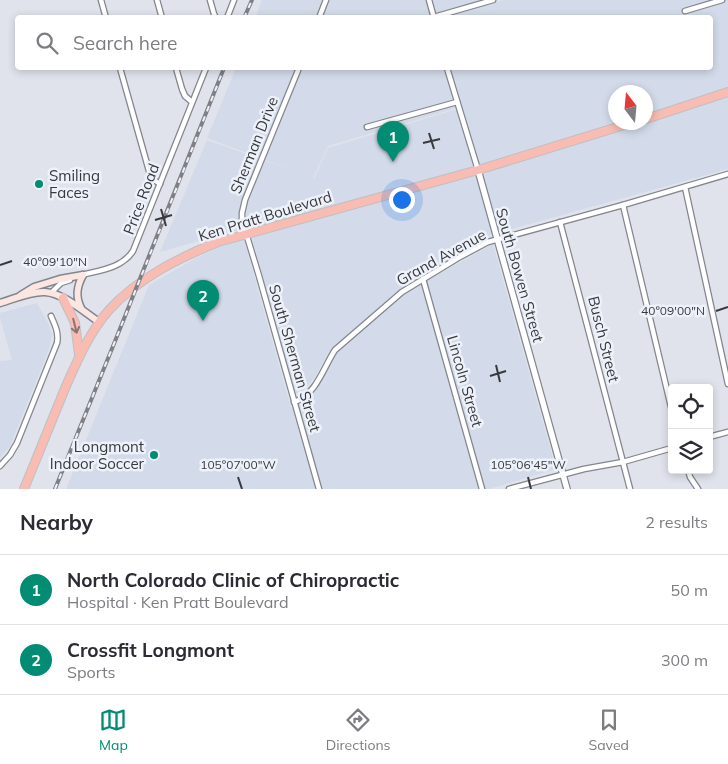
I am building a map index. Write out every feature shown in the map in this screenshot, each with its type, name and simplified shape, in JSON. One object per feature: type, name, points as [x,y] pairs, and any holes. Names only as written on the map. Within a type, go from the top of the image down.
[{"type":"highway","points":[[653,117],[728,92]]},
{"type":"highway","name":"Ken Pratt Boulevard","points":[[24,489],[79,356],[88,339],[99,322],[120,299],[165,267],[218,242],[478,170],[608,130]]},
{"type":"highway","points":[[63,298],[75,323],[79,356]]},
{"type":"main road","points":[[16,298],[34,287],[60,279],[83,275]]},
{"type":"main road","points":[[83,275],[78,285],[77,293],[83,312]]},
{"type":"main road","points":[[0,303],[37,292],[51,293],[63,298],[99,322]]},
{"type":"street","points":[[102,0],[105,15]]},
{"type":"street","points":[[157,0],[161,15]]},
{"type":"street","points":[[210,0],[214,15]]},
{"type":"street","points":[[228,15],[234,0]]},
{"type":"street","points":[[320,15],[326,0]]},
{"type":"street","points":[[428,0],[433,15]]},
{"type":"street","points":[[441,15],[493,0]]},
{"type":"street","points":[[685,11],[722,0]]},
{"type":"street","points":[[121,70],[150,178],[160,184]]},
{"type":"street","points":[[177,70],[185,96],[192,102]]},
{"type":"street","name":"Price Road","points":[[51,293],[62,283],[119,265],[131,255],[205,70]]},
{"type":"street","name":"Sherman Drive","points":[[245,234],[242,220],[243,207],[298,70]]},
{"type":"street","name":"South Bowen Street","points":[[449,70],[567,489]]},
{"type":"street","points":[[368,127],[457,102]]},
{"type":"street","name":"Grand Avenue","points":[[294,402],[305,396],[319,379],[334,350],[402,292],[465,254],[488,242],[728,174]]},
{"type":"street","points":[[684,187],[728,384]]},
{"type":"street","points":[[622,205],[668,395]]},
{"type":"street","name":"Busch Street","points":[[560,222],[630,489]]},
{"type":"street","name":"South Sherman Street","points":[[245,234],[261,282],[319,489]]},
{"type":"street","name":"Lincoln Street","points":[[423,279],[482,489]]},
{"type":"street","points":[[0,466],[18,443],[57,343],[57,330],[51,316]]},
{"type":"street","points":[[713,436],[728,432]]},
{"type":"street","points":[[509,489],[584,469],[623,462],[668,449]]},
{"type":"street","points":[[689,474],[698,489]]},
{"type":"shaded area","points":[[262,0],[498,0],[445,15],[256,15]]},
{"type":"shaded area","points":[[503,0],[728,0],[728,169],[490,235],[399,290],[333,348],[315,377],[303,391],[295,394],[249,227],[160,252],[207,140],[305,175],[207,138],[235,70],[446,70],[457,108],[328,146],[314,179],[328,148],[461,108],[451,70],[713,70],[713,15],[449,15]]},
{"type":"shaded area","points":[[244,239],[291,408],[308,399],[321,383],[338,351],[403,294],[493,244],[556,469],[489,489],[66,489],[149,285],[194,259]]},
{"type":"shaded area","points":[[37,303],[52,335],[48,352],[10,446],[0,458],[0,361],[12,360],[0,313]]},
{"type":"railway","points":[[245,15],[252,0]]},
{"type":"railway","points":[[55,489],[223,70]]},
{"type":"place","name":"North Colorado Clinic of Chiropractic","points":[[393,162]]},
{"type":"place","name":"Smiling Faces","points":[[39,184]]},
{"type":"place","name":"Crossfit Longmont","points":[[203,321]]},
{"type":"place","name":"Longmont Indoor Soccer","points":[[154,455]]}]
